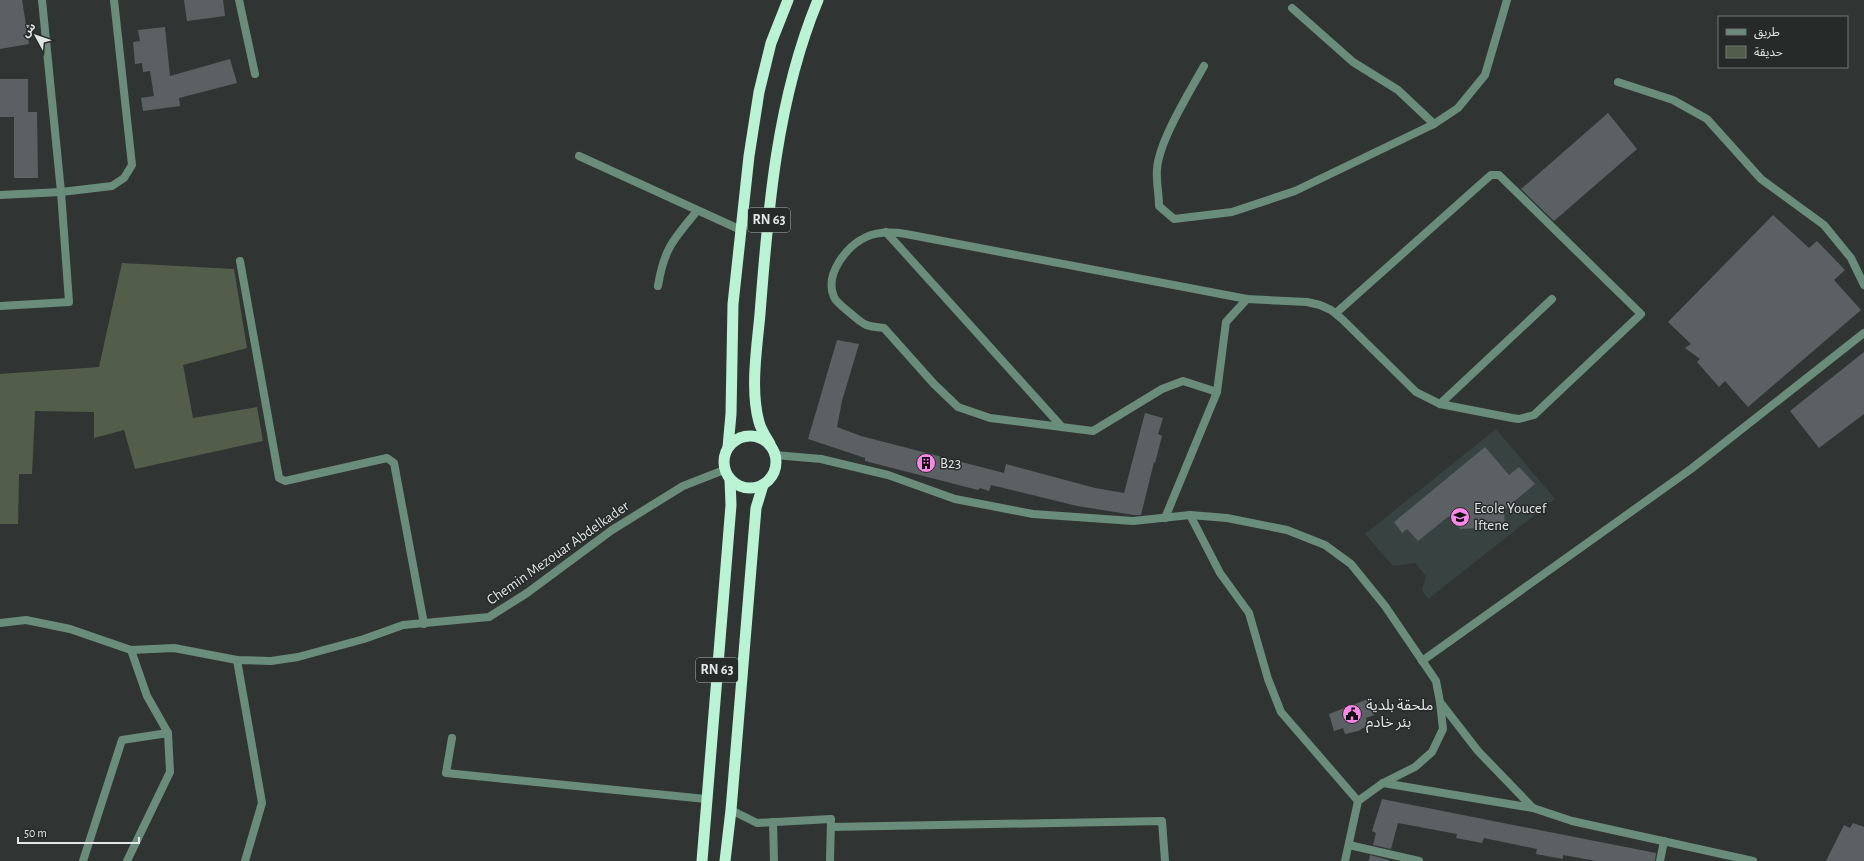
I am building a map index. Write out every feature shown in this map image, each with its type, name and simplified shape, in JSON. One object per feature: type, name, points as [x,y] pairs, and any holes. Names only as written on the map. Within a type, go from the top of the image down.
[{"type":"highway","name":"RN 63","points":[[702,861],[731,505],[730,480],[724,470],[724,458],[728,447],[731,414],[733,304],[749,156],[759,92],[772,43],[788,0]]},
{"type":"highway","name":"RN 63","points":[[726,861],[756,508],[763,485],[771,477],[776,466],[775,455],[759,423],[756,404],[756,366],[765,259],[782,115],[804,32],[818,0]]},
{"type":"highway","points":[[728,447],[737,439],[748,436],[760,438],[770,444]]},
{"type":"highway","points":[[730,480],[740,486],[751,488],[763,485]]},
{"type":"street","points":[[0,306],[69,302],[61,192],[42,0]]},
{"type":"street","points":[[0,195],[61,192],[112,186],[124,178],[132,165],[114,0]]},
{"type":"street","points":[[239,0],[255,74]]},
{"type":"street","points":[[1204,66],[1175,120],[1162,149],[1157,168],[1159,206],[1174,219],[1232,212],[1295,191],[1434,124],[1458,108],[1485,75],[1507,0]]},
{"type":"street","points":[[1292,8],[1354,62],[1398,90],[1434,124]]},
{"type":"street","points":[[1618,82],[1673,100],[1707,119],[1761,179],[1824,225],[1851,258],[1864,285]]},
{"type":"street","points":[[579,156],[741,230]]},
{"type":"street","points":[[1217,392],[1183,381],[1162,389],[1092,431],[990,418],[958,407],[934,384],[884,328],[865,326],[834,297],[831,281],[837,266],[851,246],[867,236],[886,232],[906,234],[1247,299],[1306,302],[1320,305],[1336,313],[1416,392],[1440,404],[1519,419],[1534,415],[1641,314],[1499,175],[1492,176],[1483,182],[1336,313]]},
{"type":"street","points":[[658,286],[661,266],[671,242],[697,210]]},
{"type":"street","points":[[886,232],[1062,427]]},
{"type":"street","points":[[240,262],[279,478],[286,481],[387,458],[394,463],[424,624]]},
{"type":"street","points":[[1165,518],[1217,392],[1226,322],[1247,299]]},
{"type":"street","points":[[1440,404],[1552,299]]},
{"type":"street","points":[[1422,661],[1691,469],[1864,333]]},
{"type":"street","points":[[775,455],[821,459],[888,475],[955,500],[1033,514],[1134,521],[1190,515],[1227,518],[1287,530],[1325,545],[1351,564],[1386,606],[1436,681],[1440,702],[1442,729],[1432,752],[1415,767],[1383,783],[1358,801],[1346,861]]},
{"type":"street","name":"Chemin Mezouar Abdelkader","points":[[0,622],[26,620],[62,628],[131,650],[174,648],[237,660],[271,661],[298,657],[364,639],[403,625],[489,617],[527,593],[612,530],[683,486],[724,470]]},
{"type":"street","points":[[1190,515],[1220,573],[1249,613],[1268,679],[1281,712],[1358,801]]},
{"type":"street","points":[[127,861],[170,772],[168,733],[147,696],[131,650]]},
{"type":"street","points":[[237,660],[262,803],[245,861]]},
{"type":"street","points":[[1440,702],[1478,751],[1533,808]]},
{"type":"street","points":[[83,861],[122,740],[168,733]]},
{"type":"street","points":[[452,738],[446,773],[706,799]]},
{"type":"street","points":[[1383,783],[1533,808],[1572,821],[1753,861]]},
{"type":"street","points":[[731,810],[756,823],[831,819],[830,861]]},
{"type":"street","points":[[830,827],[1162,821],[1165,861]]},
{"type":"street","points":[[773,822],[774,861]]},
{"type":"street","points":[[1660,861],[1664,841]]},
{"type":"street","points":[[1349,844],[1418,861]]},
{"type":"shaded area","name":"Ecole Youcef Iftene","points":[[1496,429],[1555,499],[1428,599],[1422,590],[1426,576],[1415,563],[1393,566],[1365,534]]},
{"type":"green space","points":[[122,263],[234,269],[247,348],[183,365],[193,418],[257,407],[263,441],[135,469],[124,430],[94,438],[94,412],[35,411],[32,474],[19,474],[18,524],[0,524],[0,374],[99,367]]},
{"type":"building","points":[[0,0],[22,0],[29,44],[0,49]]},
{"type":"building","points":[[184,0],[223,0],[225,16],[187,21]]},
{"type":"building","points":[[165,27],[170,76],[230,59],[237,83],[179,98],[180,106],[143,111],[141,98],[154,96],[150,71],[143,72],[142,63],[135,64],[133,42],[140,41],[138,30]]},
{"type":"building","points":[[0,79],[28,79],[28,112],[37,112],[38,178],[14,178],[14,117],[0,117]]},
{"type":"building","points":[[1608,113],[1637,149],[1554,221],[1521,189]]},
{"type":"building","points":[[1773,215],[1809,248],[1817,241],[1845,270],[1834,280],[1861,310],[1748,407],[1725,381],[1719,387],[1697,362],[1700,359],[1685,348],[1691,344],[1668,322]]},
{"type":"building","points":[[837,340],[859,344],[842,401],[837,427],[861,436],[1004,473],[1006,464],[1095,488],[1124,493],[1145,413],[1163,418],[1158,434],[1162,436],[1141,515],[1077,506],[991,485],[989,491],[980,488],[978,490],[865,461],[865,458],[808,439]]},
{"type":"building","points":[[1864,352],[1864,414],[1819,448],[1790,411]]},
{"type":"building","points":[[1485,447],[1509,475],[1519,467],[1535,484],[1504,510],[1505,527],[1460,529],[1449,516],[1418,541],[1407,529],[1402,533],[1394,522]]},
{"type":"building","points":[[1368,699],[1374,715],[1366,718],[1367,726],[1358,731],[1345,734],[1343,728],[1334,731],[1329,714]]},
{"type":"building","points":[[1382,799],[1656,853],[1655,861],[1596,861],[1563,855],[1563,859],[1536,854],[1537,849],[1484,838],[1482,843],[1456,838],[1457,834],[1398,823],[1391,849],[1373,845],[1376,833],[1372,831]]},
{"type":"building","points":[[1853,823],[1864,827],[1864,861],[1826,861],[1844,825],[1850,828]]},
{"type":"building","points":[[1370,855],[1389,860],[1369,861]]},
{"type":"place","name":"B23","points":[[926,463]]},
{"type":"place","name":"Ecole Youcef Iftene","points":[[1460,517]]},
{"type":"place","name":"ملحقة بلدية بئر خادم","points":[[1352,714]]}]
